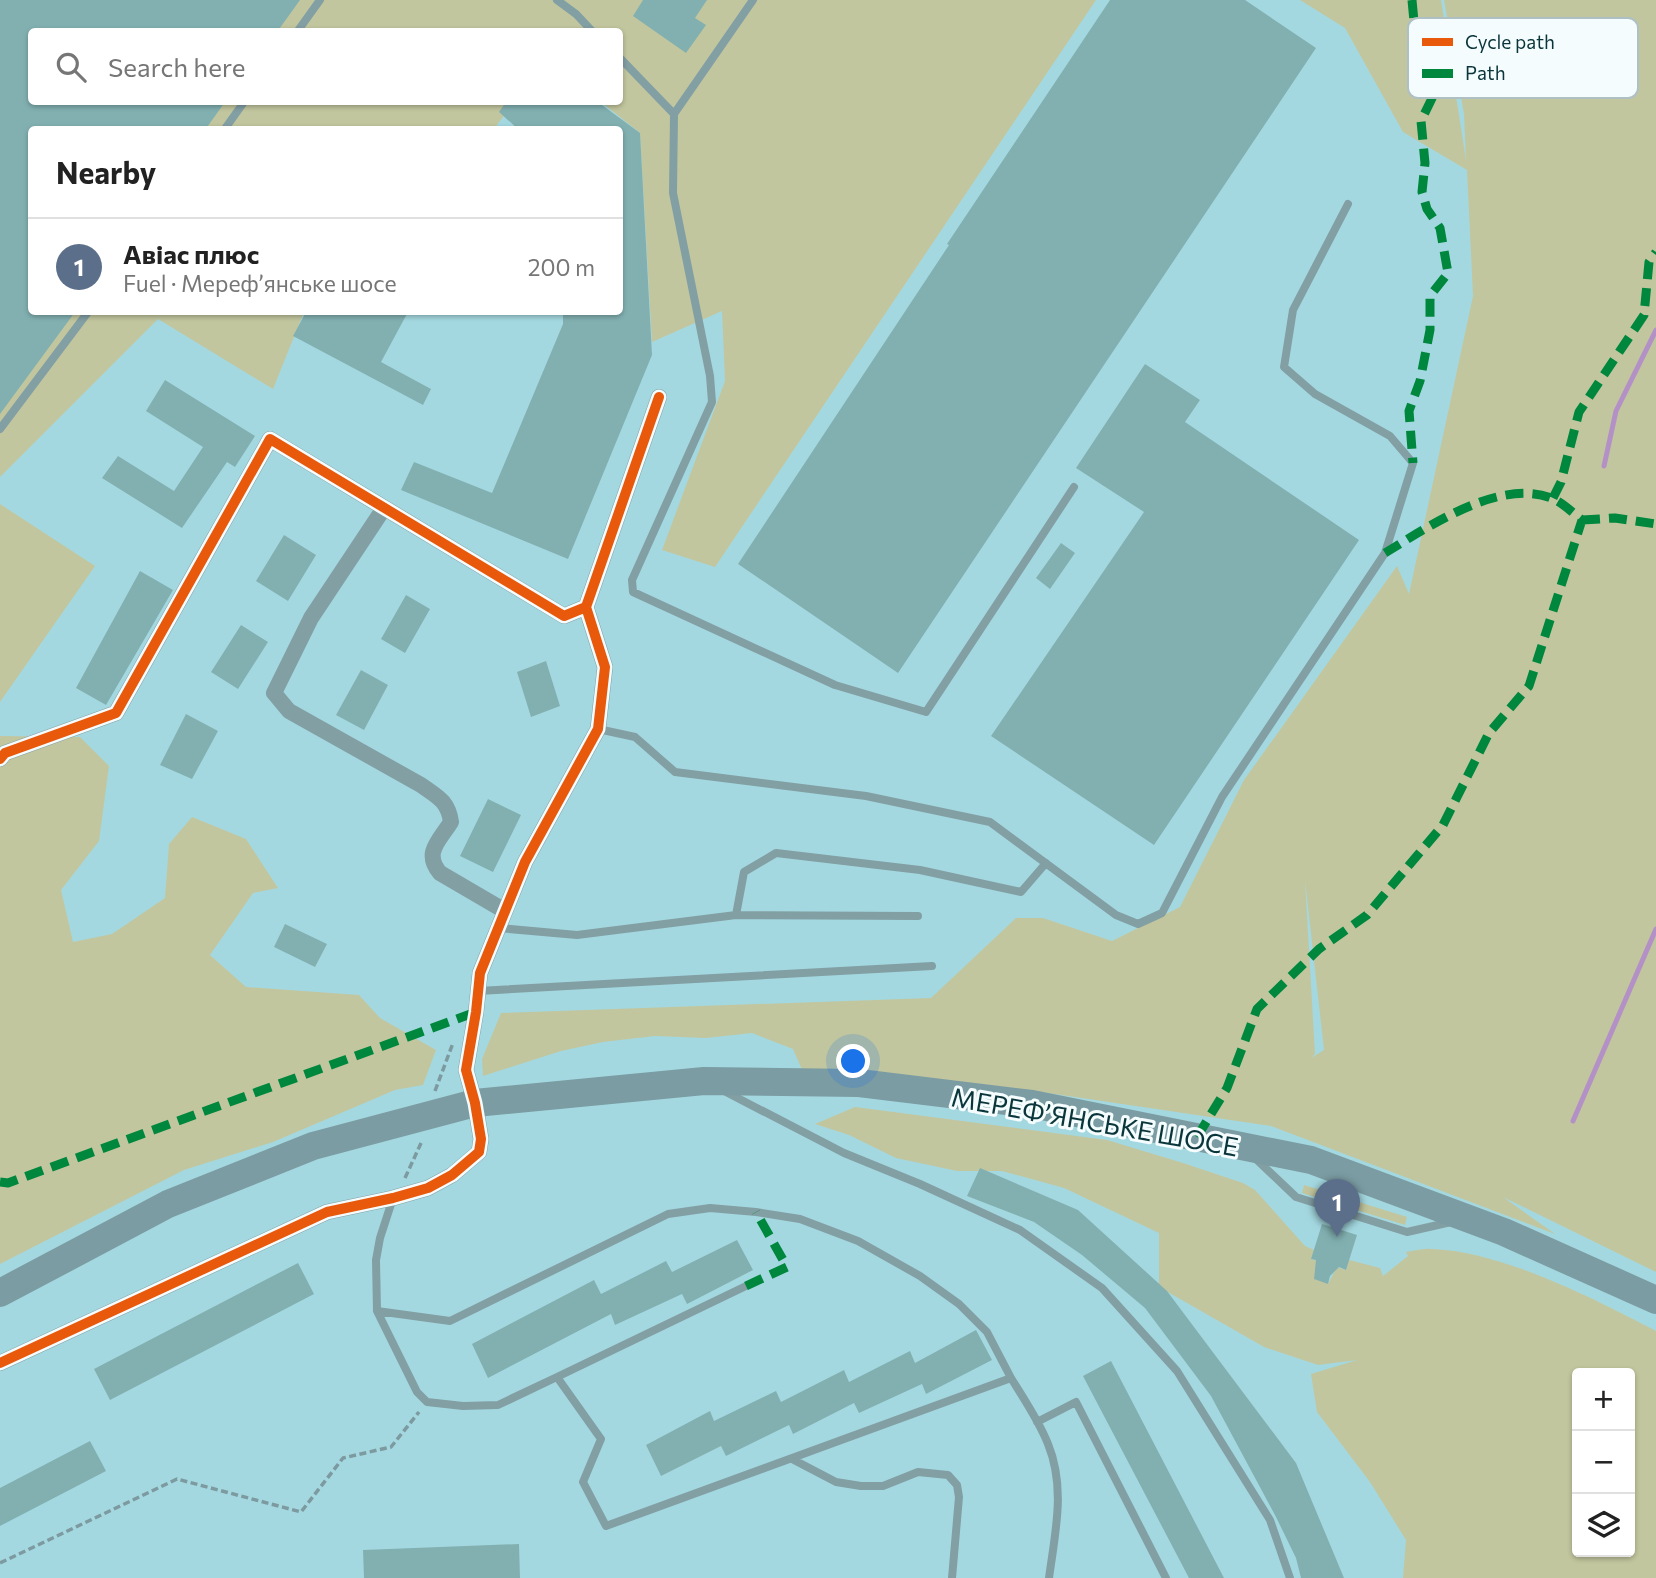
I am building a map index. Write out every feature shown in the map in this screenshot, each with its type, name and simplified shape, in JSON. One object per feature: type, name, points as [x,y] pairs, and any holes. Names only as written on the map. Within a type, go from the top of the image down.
[{"type":"highway","name":"МЕРЕФ’ЯНСЬКЕ ШОСЕ","points":[[0,1293],[181,1199],[313,1146],[475,1103],[704,1081],[859,1083],[1032,1104],[1311,1160],[1504,1232],[1656,1300]]},
{"type":"street","points":[[0,1363],[327,1212],[428,1188],[452,1175],[478,1152],[481,1139],[466,1070],[480,973],[525,862],[598,729],[605,667],[586,607],[659,397]]},
{"type":"street","points":[[0,759],[5,752],[116,713],[270,439],[564,616],[586,607]]},
{"type":"street","points":[[384,508],[311,618],[274,693],[289,711],[442,799],[450,810],[451,822],[432,852],[432,864],[440,873],[505,911]]},
{"type":"lane","points":[[300,28],[320,0]]},
{"type":"lane","points":[[557,0],[589,28]]},
{"type":"lane","points":[[753,0],[674,114],[674,192],[710,376],[712,402],[632,580],[633,592],[835,685],[926,712],[1073,488]]},
{"type":"lane","points":[[623,61],[674,114]]},
{"type":"lane","points":[[227,126],[242,105]]},
{"type":"lane","points":[[598,729],[635,737],[675,772],[866,796],[990,822],[1116,915],[1138,924],[1162,913],[1222,797],[1385,553],[1413,463],[1391,436],[1315,394],[1284,367],[1293,310],[1348,204]]},
{"type":"lane","points":[[0,429],[86,315]]},
{"type":"lane","points":[[736,915],[744,872],[776,853],[920,870],[1021,891],[1046,863]]},
{"type":"lane","points":[[498,928],[577,935],[736,915],[918,916]]},
{"type":"lane","points":[[478,991],[932,966]]},
{"type":"lane","points":[[704,1081],[844,1153],[1020,1230],[1101,1288],[1177,1371],[1270,1520],[1290,1578]]},
{"type":"lane","points":[[1243,1147],[1296,1197],[1333,1209],[1407,1232],[1466,1218]]},
{"type":"lane","points":[[393,1198],[376,1260],[377,1311],[417,1392],[428,1402],[463,1406],[498,1405],[746,1286]]},
{"type":"lane","points":[[377,1311],[450,1321],[668,1214],[710,1208],[756,1212],[800,1219],[858,1241],[920,1276],[959,1304],[987,1332],[1048,1444],[1057,1474],[1059,1503],[1049,1578]]},
{"type":"lane","points":[[557,1377],[601,1439],[583,1482],[606,1526],[1011,1378]]},
{"type":"lane","points":[[1037,1422],[1076,1402],[1167,1578]]},
{"type":"lane","points":[[792,1460],[836,1482],[861,1486],[883,1486],[918,1472],[948,1475],[957,1485],[959,1497],[952,1578]]},
{"type":"path","points":[[435,1091],[454,1041]]},
{"type":"path","points":[[393,1198],[422,1139]]},
{"type":"path","points":[[0,1563],[177,1479],[301,1512],[343,1458],[391,1447],[428,1402]]},
{"type":"green space","points":[[0,0],[1096,0],[715,567],[662,550],[725,381],[722,311],[652,342],[640,133],[605,105],[623,105],[623,28],[28,28],[28,105],[512,105],[496,126],[28,126],[28,315],[303,315],[273,389],[158,319],[0,477]]},
{"type":"green space","points":[[1300,0],[1441,0],[1444,18],[1408,18],[1408,98],[1456,98],[1466,160],[1461,98],[1638,98],[1638,18],[1447,18],[1444,0],[1656,0],[1656,1272],[1503,1197],[1555,1234],[1271,1126],[1041,1092],[803,1072],[793,1049],[752,1033],[706,1038],[655,1036],[603,1042],[561,1051],[483,1076],[482,1059],[501,1013],[931,998],[1016,918],[1043,918],[1112,941],[1180,907],[1244,780],[1397,566],[1409,594],[1473,296],[1467,170],[1403,132],[1345,28]],"holes":[[[1305,880],[1324,1050],[1311,1058],[1315,1054]]]},
{"type":"green space","points":[[0,504],[95,566],[0,702]]},
{"type":"green space","points":[[0,736],[80,737],[109,766],[99,841],[61,890],[73,942],[112,934],[165,898],[169,844],[192,817],[246,839],[278,888],[253,893],[210,955],[246,987],[359,995],[380,1018],[436,1050],[423,1085],[395,1090],[273,1142],[184,1170],[0,1264]]},
{"type":"green space","points":[[855,1107],[1107,1140],[1243,1183],[1255,1190],[1305,1246],[1314,1250],[1311,1259],[1318,1261],[1328,1284],[1337,1267],[1346,1270],[1349,1260],[1380,1268],[1383,1276],[1408,1256],[1406,1252],[1429,1249],[1459,1252],[1488,1258],[1547,1279],[1656,1331],[1656,1578],[1403,1578],[1406,1540],[1370,1482],[1317,1412],[1311,1374],[1357,1360],[1318,1365],[1264,1347],[1159,1287],[1159,1233],[1064,1188],[1002,1171],[957,1171],[896,1158],[849,1135],[815,1124]]},
{"type":"green space","points":[[1304,1185],[1407,1217],[1405,1225],[1302,1193]]},
{"type":"building","points":[[0,0],[300,0],[280,28],[28,28],[28,105],[223,105],[208,126],[28,126],[28,315],[73,315],[0,414]]},
{"type":"building","points":[[643,0],[707,0],[695,18],[706,25],[686,53],[633,16]]},
{"type":"building","points":[[1110,0],[1245,0],[1316,48],[898,673],[738,564]]},
{"type":"building","points":[[504,105],[602,105],[640,133],[652,355],[568,559],[401,490],[414,462],[492,493],[563,324],[563,315],[623,315],[623,126],[515,126],[499,112]]},
{"type":"building","points":[[304,315],[406,315],[381,362],[431,389],[423,405],[293,336]]},
{"type":"building","points":[[1145,364],[1200,400],[1185,422],[1359,540],[1154,845],[991,736],[1144,512],[1076,468]]},
{"type":"building","points":[[165,380],[255,436],[235,467],[227,462],[182,528],[102,478],[118,456],[174,491],[203,447],[146,411]]},
{"type":"building","points":[[284,535],[316,555],[288,601],[256,581]]},
{"type":"building","points":[[1061,543],[1075,553],[1050,589],[1036,578]]},
{"type":"building","points":[[140,571],[173,590],[106,705],[76,688]]},
{"type":"building","points":[[406,595],[430,609],[405,653],[381,639]]},
{"type":"building","points":[[241,625],[268,642],[238,689],[211,672]]},
{"type":"building","points":[[546,661],[560,706],[531,717],[517,672]]},
{"type":"building","points":[[361,670],[388,685],[364,730],[336,715]]},
{"type":"building","points":[[186,714],[218,731],[192,779],[160,765]]},
{"type":"building","points":[[488,799],[521,815],[493,872],[460,856]]},
{"type":"building","points":[[285,924],[327,944],[315,967],[274,947]]},
{"type":"building","points":[[980,1168],[1078,1210],[1167,1291],[1296,1463],[1344,1578],[1301,1578],[1296,1558],[1276,1517],[1211,1396],[1145,1308],[1082,1255],[1034,1222],[967,1196]]},
{"type":"building","points":[[1322,1224],[1357,1235],[1346,1270],[1339,1267],[1330,1276],[1328,1284],[1314,1279],[1316,1260],[1311,1259]]},
{"type":"building","points":[[737,1240],[753,1270],[687,1304],[682,1294],[615,1325],[611,1314],[488,1378],[472,1344],[594,1280],[601,1294],[666,1261],[672,1272]]},
{"type":"building","points":[[298,1263],[314,1294],[110,1400],[94,1369]]},
{"type":"building","points":[[976,1330],[992,1360],[926,1394],[922,1384],[859,1413],[854,1403],[793,1434],[789,1425],[726,1456],[721,1446],[661,1476],[646,1445],[710,1411],[714,1421],[776,1391],[781,1402],[844,1370],[849,1382],[910,1351],[915,1363]]},
{"type":"building","points":[[1111,1361],[1224,1578],[1189,1578],[1083,1376]]},
{"type":"building","points":[[90,1441],[106,1471],[0,1526],[0,1488]]},
{"type":"building","points":[[519,1544],[520,1578],[364,1578],[363,1550]]},
{"type":"waterway","points":[[1604,466],[1616,411],[1656,330]]},
{"type":"waterway","points":[[1573,1121],[1656,929]]},
{"type":"marked path","points":[[1412,0],[1414,18]]},
{"type":"marked path","points":[[1413,463],[1409,411],[1420,381],[1430,330],[1430,296],[1448,273],[1440,228],[1427,209],[1422,192],[1425,163],[1421,121],[1432,98]]},
{"type":"marked path","points":[[1553,498],[1561,482],[1579,412],[1644,315],[1649,262],[1656,252]]},
{"type":"marked path","points":[[1197,1137],[1227,1088],[1257,1009],[1319,949],[1367,915],[1443,825],[1489,733],[1529,686],[1582,520],[1551,498],[1509,494],[1465,508],[1385,553]]},
{"type":"marked path","points":[[1582,520],[1615,518],[1656,524]]},
{"type":"marked path","points":[[0,1182],[8,1183],[476,1012]]},
{"type":"marked path","points":[[746,1286],[787,1267],[756,1212]]},
{"type":"cycle path","points":[[0,1363],[327,1212],[428,1188],[452,1175],[479,1152],[481,1139],[466,1070],[480,973],[525,862],[598,729],[605,667],[586,607],[659,397]]},
{"type":"cycle path","points":[[0,759],[5,753],[116,713],[270,439],[564,616],[586,607]]},
{"type":"place","name":"Авіас плюс","points":[[1337,1237]]}]
